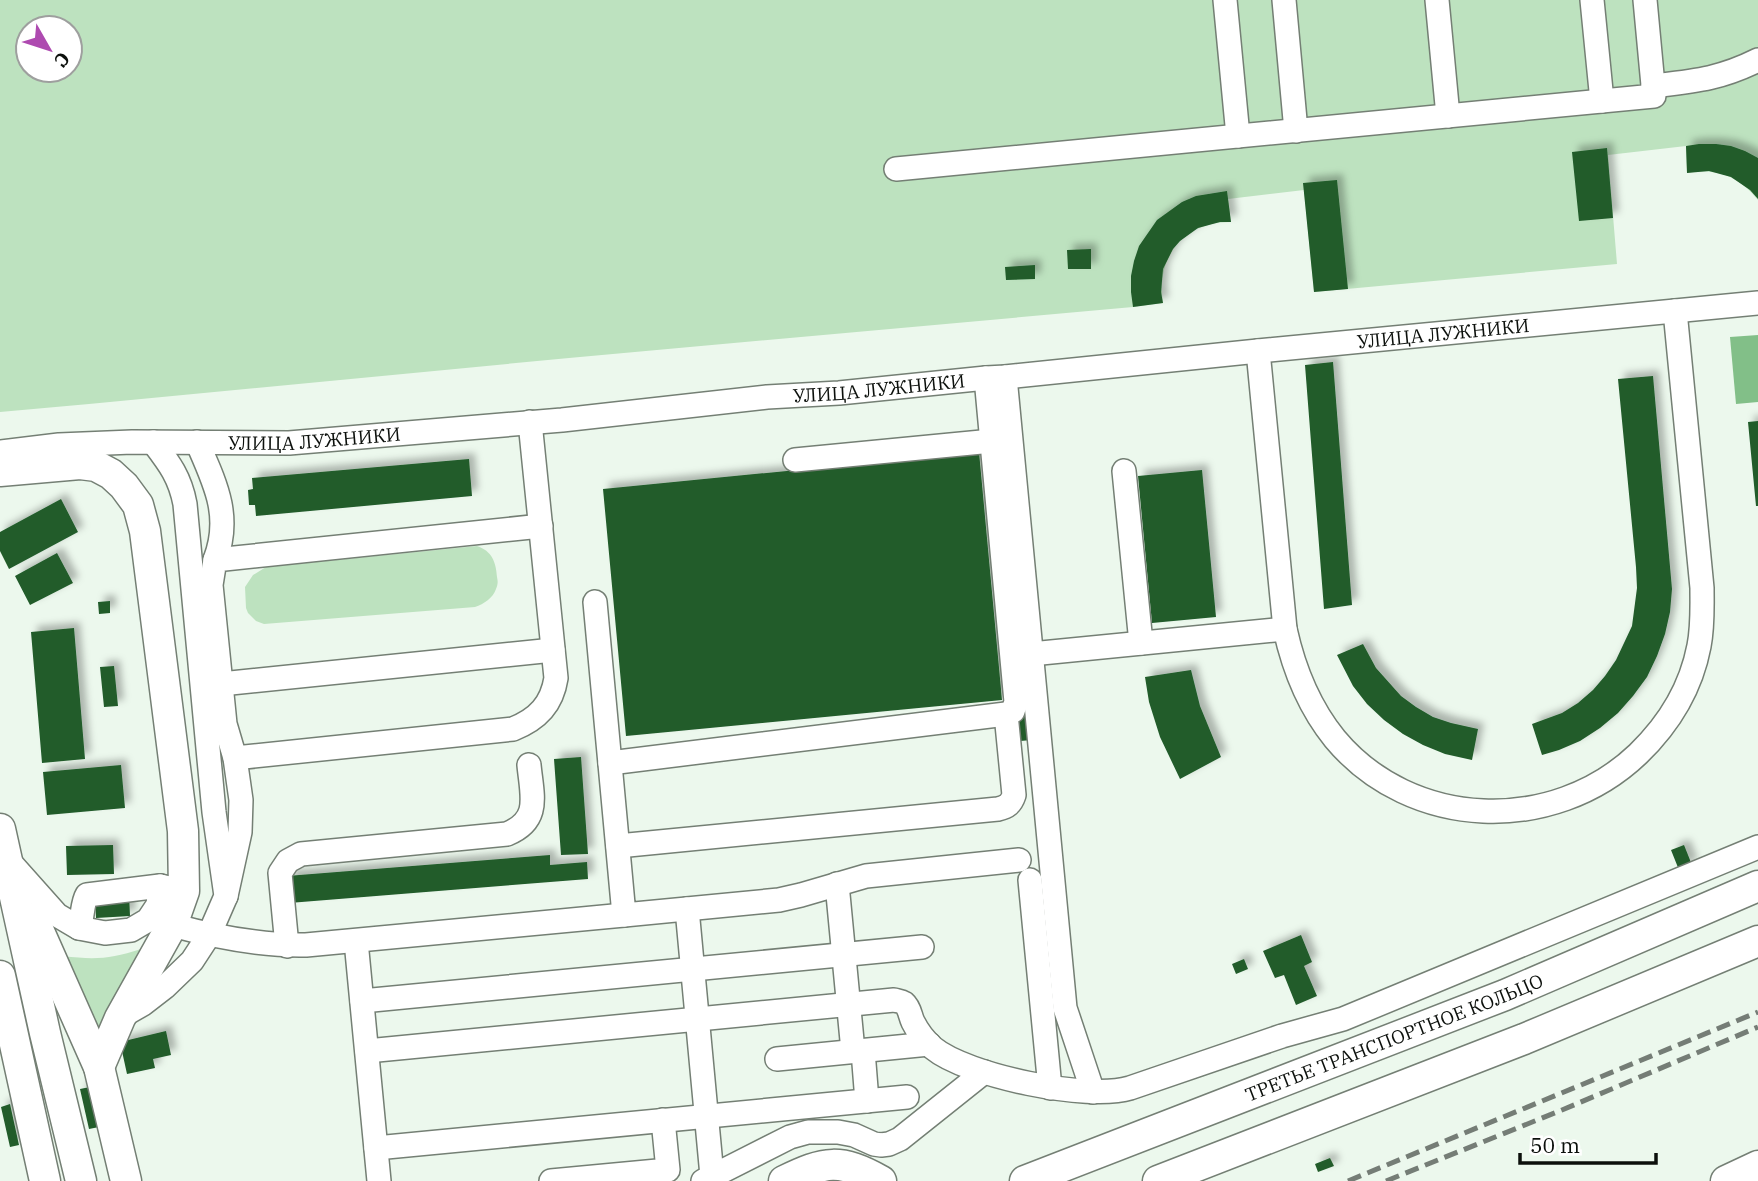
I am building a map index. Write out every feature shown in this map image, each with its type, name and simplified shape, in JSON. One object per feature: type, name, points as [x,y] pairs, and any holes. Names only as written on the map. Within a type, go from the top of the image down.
[{"type":"main road","points":[[0,471],[80,464],[96,466],[111,474],[124,486],[138,505],[145,531],[181,817],[172,889],[172,925],[120,1018],[99,1067]]},
{"type":"main road","points":[[3,842],[99,1067],[125,1181]]},
{"type":"main road","points":[[3,842],[45,1034],[81,1181]]},
{"type":"main road","name":"ТРЕТЬЕ ТРАНСПОРТНОЕ КОЛЬЦО","points":[[1026,1181],[1505,995],[1758,886]]},
{"type":"main road","points":[[1158,1181],[1524,1039],[1758,941]]},
{"type":"main road","points":[[0,976],[45,1181]]},
{"type":"main road","points":[[784,1181],[808,1170],[826,1165],[841,1165],[861,1170],[881,1181]]},
{"type":"main road","points":[[1726,1181],[1758,1167]]},
{"type":"street","points":[[1225,0],[1238,136]]},
{"type":"street","points":[[1284,0],[1296,131]]},
{"type":"street","points":[[1437,0],[1448,116]]},
{"type":"street","points":[[1592,0],[1602,102]]},
{"type":"street","points":[[896,169],[1654,96],[1645,0]]},
{"type":"street","points":[[1653,86],[1701,81],[1758,60]]},
{"type":"street","name":"УЛИЦА ЛУЖНИКИ","points":[[0,452],[59,445],[153,442],[289,443],[530,422],[766,397],[839,393],[1758,303]]},
{"type":"street","points":[[1258,351],[1285,629],[1293,662],[1315,711],[1354,758],[1397,788],[1422,799],[1468,810],[1503,811],[1555,803],[1611,776],[1651,742],[1681,698],[1693,671],[1703,620],[1702,588],[1675,311]]},
{"type":"street","points":[[610,763],[1013,711],[1016,702],[992,441],[995,377]]},
{"type":"street","points":[[995,377],[1031,654],[1065,1008],[1093,1092]]},
{"type":"street","points":[[235,758],[513,729],[526,724],[547,705],[554,691],[556,678],[530,422]]},
{"type":"street","points":[[795,460],[992,441]]},
{"type":"street","points":[[153,442],[173,467],[185,504],[214,812],[226,896]]},
{"type":"street","points":[[120,1018],[143,1004],[177,976],[192,961],[209,935],[226,896],[242,815],[240,782],[225,724],[211,585],[215,560],[221,545],[223,515],[215,485],[197,442]]},
{"type":"street","points":[[1124,471],[1141,643]]},
{"type":"street","points":[[215,560],[541,526]]},
{"type":"street","points":[[594,602],[624,915]]},
{"type":"street","points":[[1031,654],[1285,629]]},
{"type":"street","points":[[221,684],[554,650]]},
{"type":"street","points":[[618,846],[1006,807],[1014,795],[1006,714]]},
{"type":"street","points":[[287,946],[280,873],[288,861],[301,855],[507,834],[519,830],[525,824],[533,806],[529,765]]},
{"type":"street","points":[[3,842],[57,915],[79,928],[105,933],[131,930],[148,920],[172,889]]},
{"type":"street","points":[[367,1051],[894,1000],[901,1001],[909,1010],[920,1034],[929,1044],[955,1062],[1050,1088],[1103,1093],[1121,1091],[1282,1036],[1349,1017],[1758,847]]},
{"type":"street","points":[[172,925],[209,935],[287,946],[779,900],[874,875],[1025,870],[1050,1088]]},
{"type":"street","points":[[837,884],[848,1004],[867,1101]]},
{"type":"street","points":[[79,928],[88,895],[172,889]]},
{"type":"street","points":[[687,909],[707,1116],[708,1178],[790,1137],[808,1132],[838,1132],[854,1135],[874,1144],[894,1143],[984,1072]]},
{"type":"street","points":[[356,941],[379,1181]]},
{"type":"street","points":[[362,1001],[922,947]]},
{"type":"street","points":[[777,1059],[929,1044]]},
{"type":"street","points":[[376,1148],[907,1097]]},
{"type":"street","points":[[551,1181],[668,1175],[663,1120]]},
{"type":"green space","points":[[0,0],[1758,0],[1758,200],[1743,185],[1727,176],[1708,172],[1687,173],[1686,146],[1608,155],[1617,264],[1314,292],[1304,190],[1228,199],[1231,222],[1199,228],[1176,245],[1164,271],[1163,303],[0,412]]},
{"type":"green space","points":[[1758,335],[1758,402],[1736,404],[1730,337]]},
{"type":"green space","points":[[477,546],[492,558],[498,583],[490,598],[475,607],[264,624],[256,621],[246,608],[245,587],[253,575],[266,567]]},
{"type":"green space","points":[[141,949],[102,1027],[98,1043],[63,956],[102,958]]},
{"type":"building","points":[[1686,146],[1731,146],[1758,158],[1758,199],[1731,177],[1709,171],[1687,173]]},
{"type":"building","points":[[1607,148],[1613,218],[1579,221],[1572,152]]},
{"type":"building","points":[[1337,180],[1348,289],[1314,292],[1303,183]]},
{"type":"building","points":[[1227,191],[1231,222],[1198,228],[1180,241],[1163,269],[1163,303],[1133,307],[1131,276],[1134,261],[1139,246],[1157,220],[1182,202],[1196,196]]},
{"type":"building","points":[[1091,249],[1091,269],[1068,269],[1067,250]]},
{"type":"building","points":[[1035,265],[1035,279],[1006,280],[1005,267]]},
{"type":"building","points":[[1333,362],[1352,605],[1324,609],[1305,365]]},
{"type":"building","points":[[1653,376],[1672,589],[1665,634],[1647,677],[1618,713],[1580,741],[1542,755],[1532,724],[1562,713],[1593,690],[1616,660],[1632,626],[1637,588],[1636,567],[1618,379]]},
{"type":"building","points":[[1758,421],[1758,506],[1756,506],[1748,422]]},
{"type":"building","points":[[979,452],[1002,700],[626,736],[603,489]]},
{"type":"building","points":[[469,459],[472,496],[256,516],[255,505],[249,505],[248,490],[253,489],[252,478]]},
{"type":"building","points":[[1202,470],[1216,617],[1152,623],[1138,476]]},
{"type":"building","points":[[61,499],[78,532],[9,569],[0,551],[0,532]]},
{"type":"building","points":[[57,553],[73,583],[30,605],[15,576]]},
{"type":"building","points":[[110,601],[110,613],[99,614],[98,602]]},
{"type":"building","points":[[74,628],[85,759],[42,763],[31,632]]},
{"type":"building","points":[[1363,644],[1376,668],[1401,696],[1433,717],[1478,729],[1472,760],[1445,754],[1423,745],[1403,734],[1367,704],[1353,686],[1337,655]]},
{"type":"building","points":[[114,666],[118,706],[104,707],[100,667]]},
{"type":"building","points":[[1191,670],[1200,706],[1221,757],[1180,779],[1160,737],[1149,702],[1145,677]]},
{"type":"building","points":[[1029,716],[1032,740],[1020,741],[1018,717]]},
{"type":"building","points":[[581,757],[588,854],[561,855],[554,759]]},
{"type":"building","points":[[121,765],[125,808],[47,815],[43,772]]},
{"type":"building","points":[[113,845],[114,874],[67,875],[66,846]]},
{"type":"building","points":[[1684,845],[1692,865],[1679,870],[1671,850]]},
{"type":"building","points":[[550,855],[550,865],[587,862],[588,879],[289,903],[287,876]]},
{"type":"building","points":[[129,894],[130,916],[96,918],[95,896]]},
{"type":"building","points":[[1301,935],[1312,962],[1304,966],[1317,996],[1296,1005],[1284,975],[1275,978],[1263,951]]},
{"type":"building","points":[[1244,959],[1248,969],[1236,974],[1232,964]]},
{"type":"building","points":[[166,1031],[171,1055],[153,1059],[155,1068],[127,1074],[120,1042]]},
{"type":"building","points":[[90,1087],[99,1127],[89,1129],[80,1089]]},
{"type":"building","points":[[10,1104],[19,1145],[10,1147],[1,1107]]},
{"type":"building","points":[[1330,1158],[1334,1166],[1318,1172],[1315,1164]]},
{"type":"railway","points":[[1348,1181],[1758,1012]]},
{"type":"railway","points":[[1386,1181],[1758,1027]]}]
